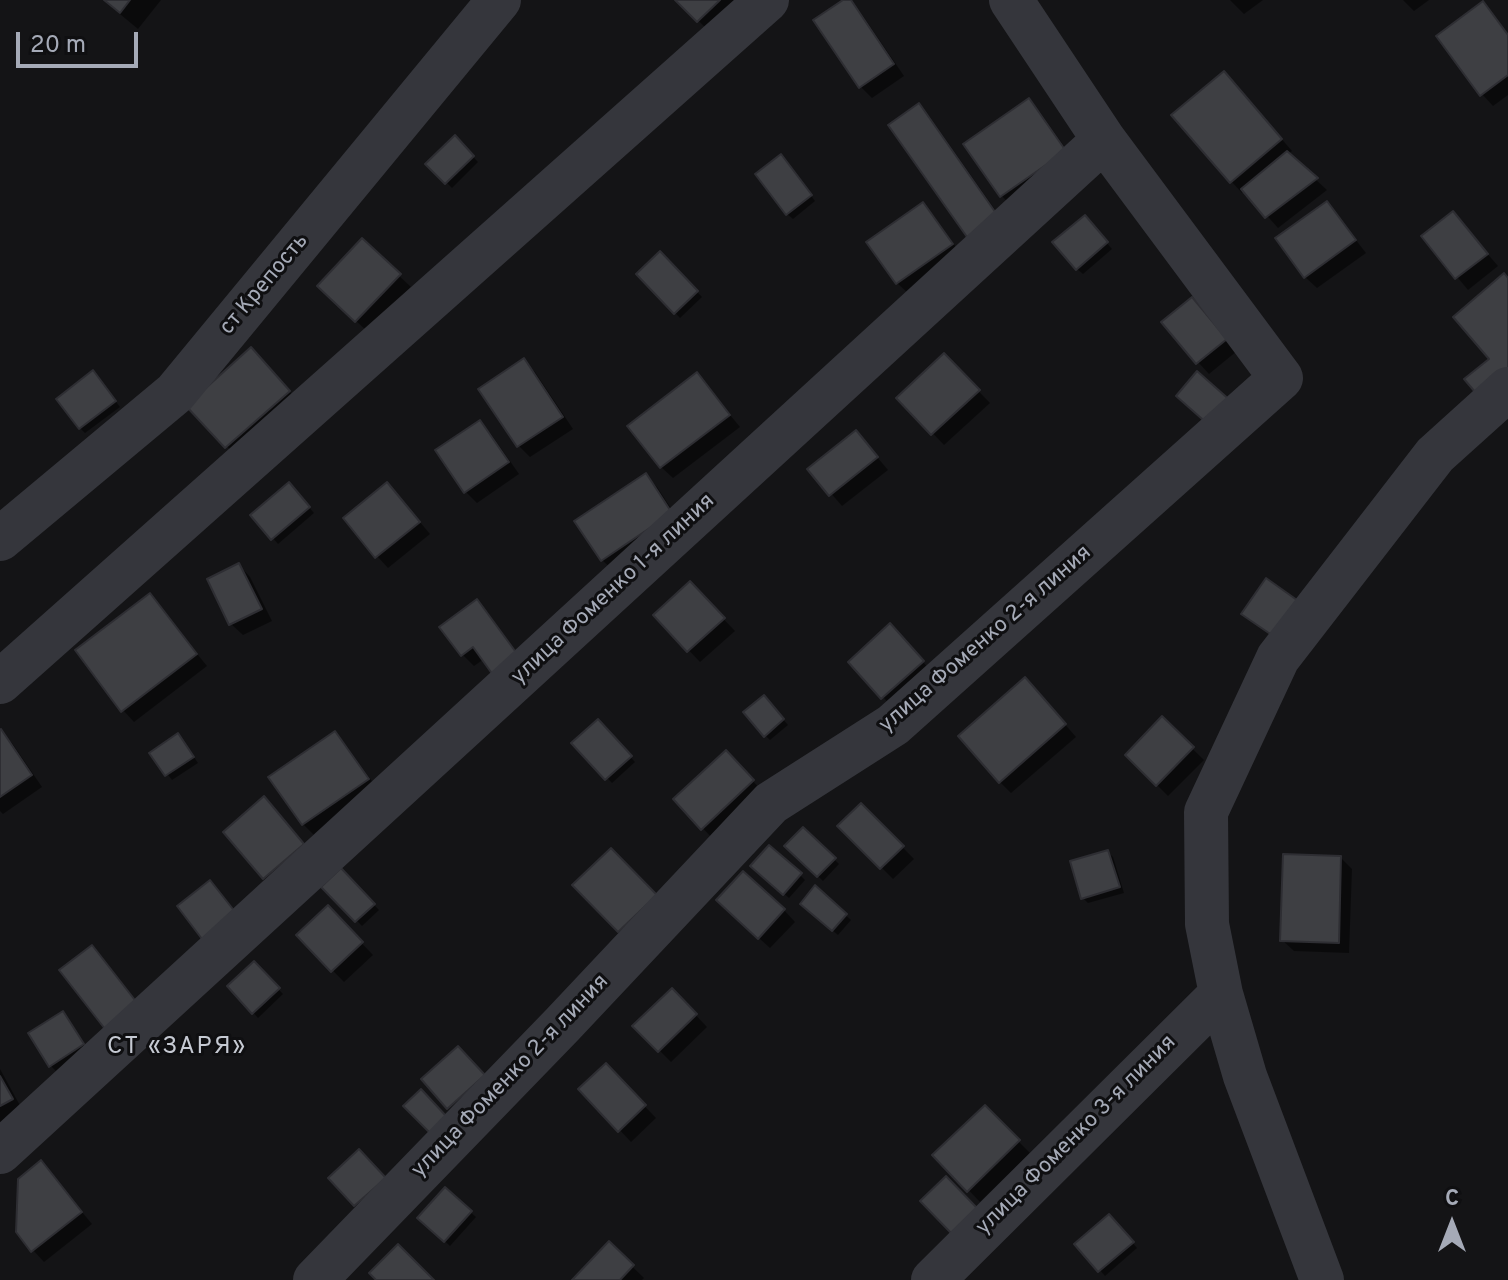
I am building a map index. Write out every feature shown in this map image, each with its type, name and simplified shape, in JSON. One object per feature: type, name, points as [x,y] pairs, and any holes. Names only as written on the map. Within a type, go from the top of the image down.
[{"type":"street","name":"ст Крепость","points":[[0,539],[175,393],[499,0]]},
{"type":"street","points":[[0,682],[767,0]]},
{"type":"street","points":[[1011,0],[1104,140]]},
{"type":"street","name":"улица Фоменко 1-я линия","points":[[0,1152],[1104,140]]},
{"type":"street","name":"улица Фоменко 2-я линия","points":[[315,1280],[771,803],[893,725],[1281,378],[1104,140]]},
{"type":"street","points":[[1322,1280],[1245,1076],[1221,994],[1207,924],[1206,812],[1278,658],[1435,455],[1508,389]]},
{"type":"street","name":"улица Фоменко 3-я линия","points":[[933,1280],[1221,994]]},
{"type":"building","points":[[104,0],[130,0],[120,13]]},
{"type":"building","points":[[675,0],[720,0],[697,22]]},
{"type":"building","points":[[843,0],[851,0],[894,64],[859,88],[813,20]]},
{"type":"building","points":[[1483,1],[1508,35],[1508,75],[1480,96],[1436,36]]},
{"type":"building","points":[[1224,71],[1282,139],[1230,183],[1171,115]]},
{"type":"building","points":[[1029,98],[1066,151],[1000,197],[963,144]]},
{"type":"building","points":[[919,103],[998,216],[967,237],[888,125]]},
{"type":"building","points":[[455,135],[474,156],[445,184],[425,164]]},
{"type":"building","points":[[1287,151],[1318,178],[1265,218],[1241,189]]},
{"type":"building","points":[[781,154],[812,195],[786,215],[755,174]]},
{"type":"building","points":[[1327,201],[1356,240],[1304,278],[1275,238]]},
{"type":"building","points":[[923,202],[953,244],[896,284],[866,242]]},
{"type":"building","points":[[1453,211],[1488,254],[1455,279],[1421,236]]},
{"type":"building","points":[[1085,215],[1108,242],[1076,270],[1052,242]]},
{"type":"building","points":[[362,238],[401,274],[355,322],[317,286]]},
{"type":"building","points":[[660,251],[698,291],[674,314],[636,274]]},
{"type":"building","points":[[1504,273],[1508,278],[1508,376],[1481,399],[1464,379],[1489,359],[1453,317]]},
{"type":"building","points":[[1192,297],[1227,339],[1196,364],[1161,322]]},
{"type":"building","points":[[251,347],[290,391],[225,448],[186,406]]},
{"type":"building","points":[[944,353],[980,390],[931,435],[896,398]]},
{"type":"building","points":[[524,358],[563,417],[517,447],[478,389]]},
{"type":"building","points":[[93,370],[116,401],[79,429],[56,399]]},
{"type":"building","points":[[1197,371],[1232,402],[1210,426],[1176,396]]},
{"type":"building","points":[[697,372],[730,415],[660,468],[627,426]]},
{"type":"building","points":[[480,420],[509,462],[464,493],[435,450]]},
{"type":"building","points":[[856,430],[878,457],[829,496],[807,469]]},
{"type":"building","points":[[646,473],[672,513],[601,561],[574,521]]},
{"type":"building","points":[[289,482],[310,507],[271,540],[250,515]]},
{"type":"building","points":[[387,482],[420,522],[375,558],[343,518]]},
{"type":"building","points":[[239,563],[262,609],[229,625],[207,579]]},
{"type":"building","points":[[1266,578],[1304,605],[1279,640],[1241,614]]},
{"type":"building","points":[[690,581],[725,618],[687,652],[653,615]]},
{"type":"building","points":[[150,593],[197,654],[121,712],[75,650]]},
{"type":"building","points":[[477,599],[518,655],[493,675],[473,647],[461,656],[439,627]]},
{"type":"building","points":[[890,623],[924,661],[881,699],[848,662]]},
{"type":"building","points":[[1025,677],[1066,724],[999,783],[958,736]]},
{"type":"building","points":[[764,695],[784,719],[764,737],[743,712]]},
{"type":"building","points":[[1162,716],[1194,747],[1156,786],[1125,755]]},
{"type":"building","points":[[598,719],[632,756],[605,780],[571,743]]},
{"type":"building","points":[[0,730],[32,775],[0,797]]},
{"type":"building","points":[[335,731],[369,779],[302,825],[268,777]]},
{"type":"building","points":[[178,733],[194,757],[165,776],[149,753]]},
{"type":"building","points":[[726,750],[754,780],[701,830],[673,799]]},
{"type":"building","points":[[264,796],[304,844],[263,879],[223,832]]},
{"type":"building","points":[[861,803],[904,846],[880,869],[837,826]]},
{"type":"building","points":[[803,827],[836,858],[817,877],[784,846]]},
{"type":"building","points":[[769,845],[802,873],[783,895],[750,866]]},
{"type":"building","points":[[611,848],[657,895],[618,932],[572,885]]},
{"type":"building","points":[[1108,850],[1120,887],[1081,899],[1070,861]]},
{"type":"building","points":[[1283,854],[1341,856],[1339,943],[1280,941]]},
{"type":"building","points":[[341,868],[375,904],[355,922],[321,887]]},
{"type":"building","points":[[743,871],[785,909],[758,939],[716,900]]},
{"type":"building","points":[[210,880],[236,913],[202,939],[177,906]]},
{"type":"building","points":[[815,885],[847,914],[832,931],[800,904]]},
{"type":"building","points":[[328,905],[363,942],[331,972],[296,935]]},
{"type":"building","points":[[92,945],[138,1004],[105,1029],[59,970]]},
{"type":"building","points":[[254,961],[280,988],[252,1014],[227,986]]},
{"type":"building","points":[[672,988],[697,1014],[658,1052],[632,1026]]},
{"type":"building","points":[[63,1011],[84,1044],[49,1067],[28,1033]]},
{"type":"building","points":[[458,1046],[485,1075],[447,1109],[421,1079]]},
{"type":"building","points":[[606,1063],[646,1105],[618,1132],[578,1089]]},
{"type":"building","points":[[0,1076],[13,1099],[0,1106]]},
{"type":"building","points":[[421,1089],[447,1117],[430,1133],[403,1106]]},
{"type":"building","points":[[985,1105],[1020,1140],[967,1192],[932,1155]]},
{"type":"building","points":[[359,1149],[386,1178],[354,1206],[328,1178]]},
{"type":"building","points":[[41,1160],[82,1212],[31,1252],[16,1232],[18,1179]]},
{"type":"building","points":[[946,1176],[977,1208],[951,1233],[920,1201]]},
{"type":"building","points":[[445,1187],[472,1211],[444,1242],[417,1218]]},
{"type":"building","points":[[1109,1214],[1134,1242],[1098,1272],[1074,1244]]},
{"type":"building","points":[[609,1241],[634,1265],[620,1280],[572,1280]]},
{"type":"building","points":[[398,1244],[434,1280],[376,1280],[369,1273]]},
{"type":"district","name":"СТ «ЗАРЯ»","points":[[177,1048]]}]
